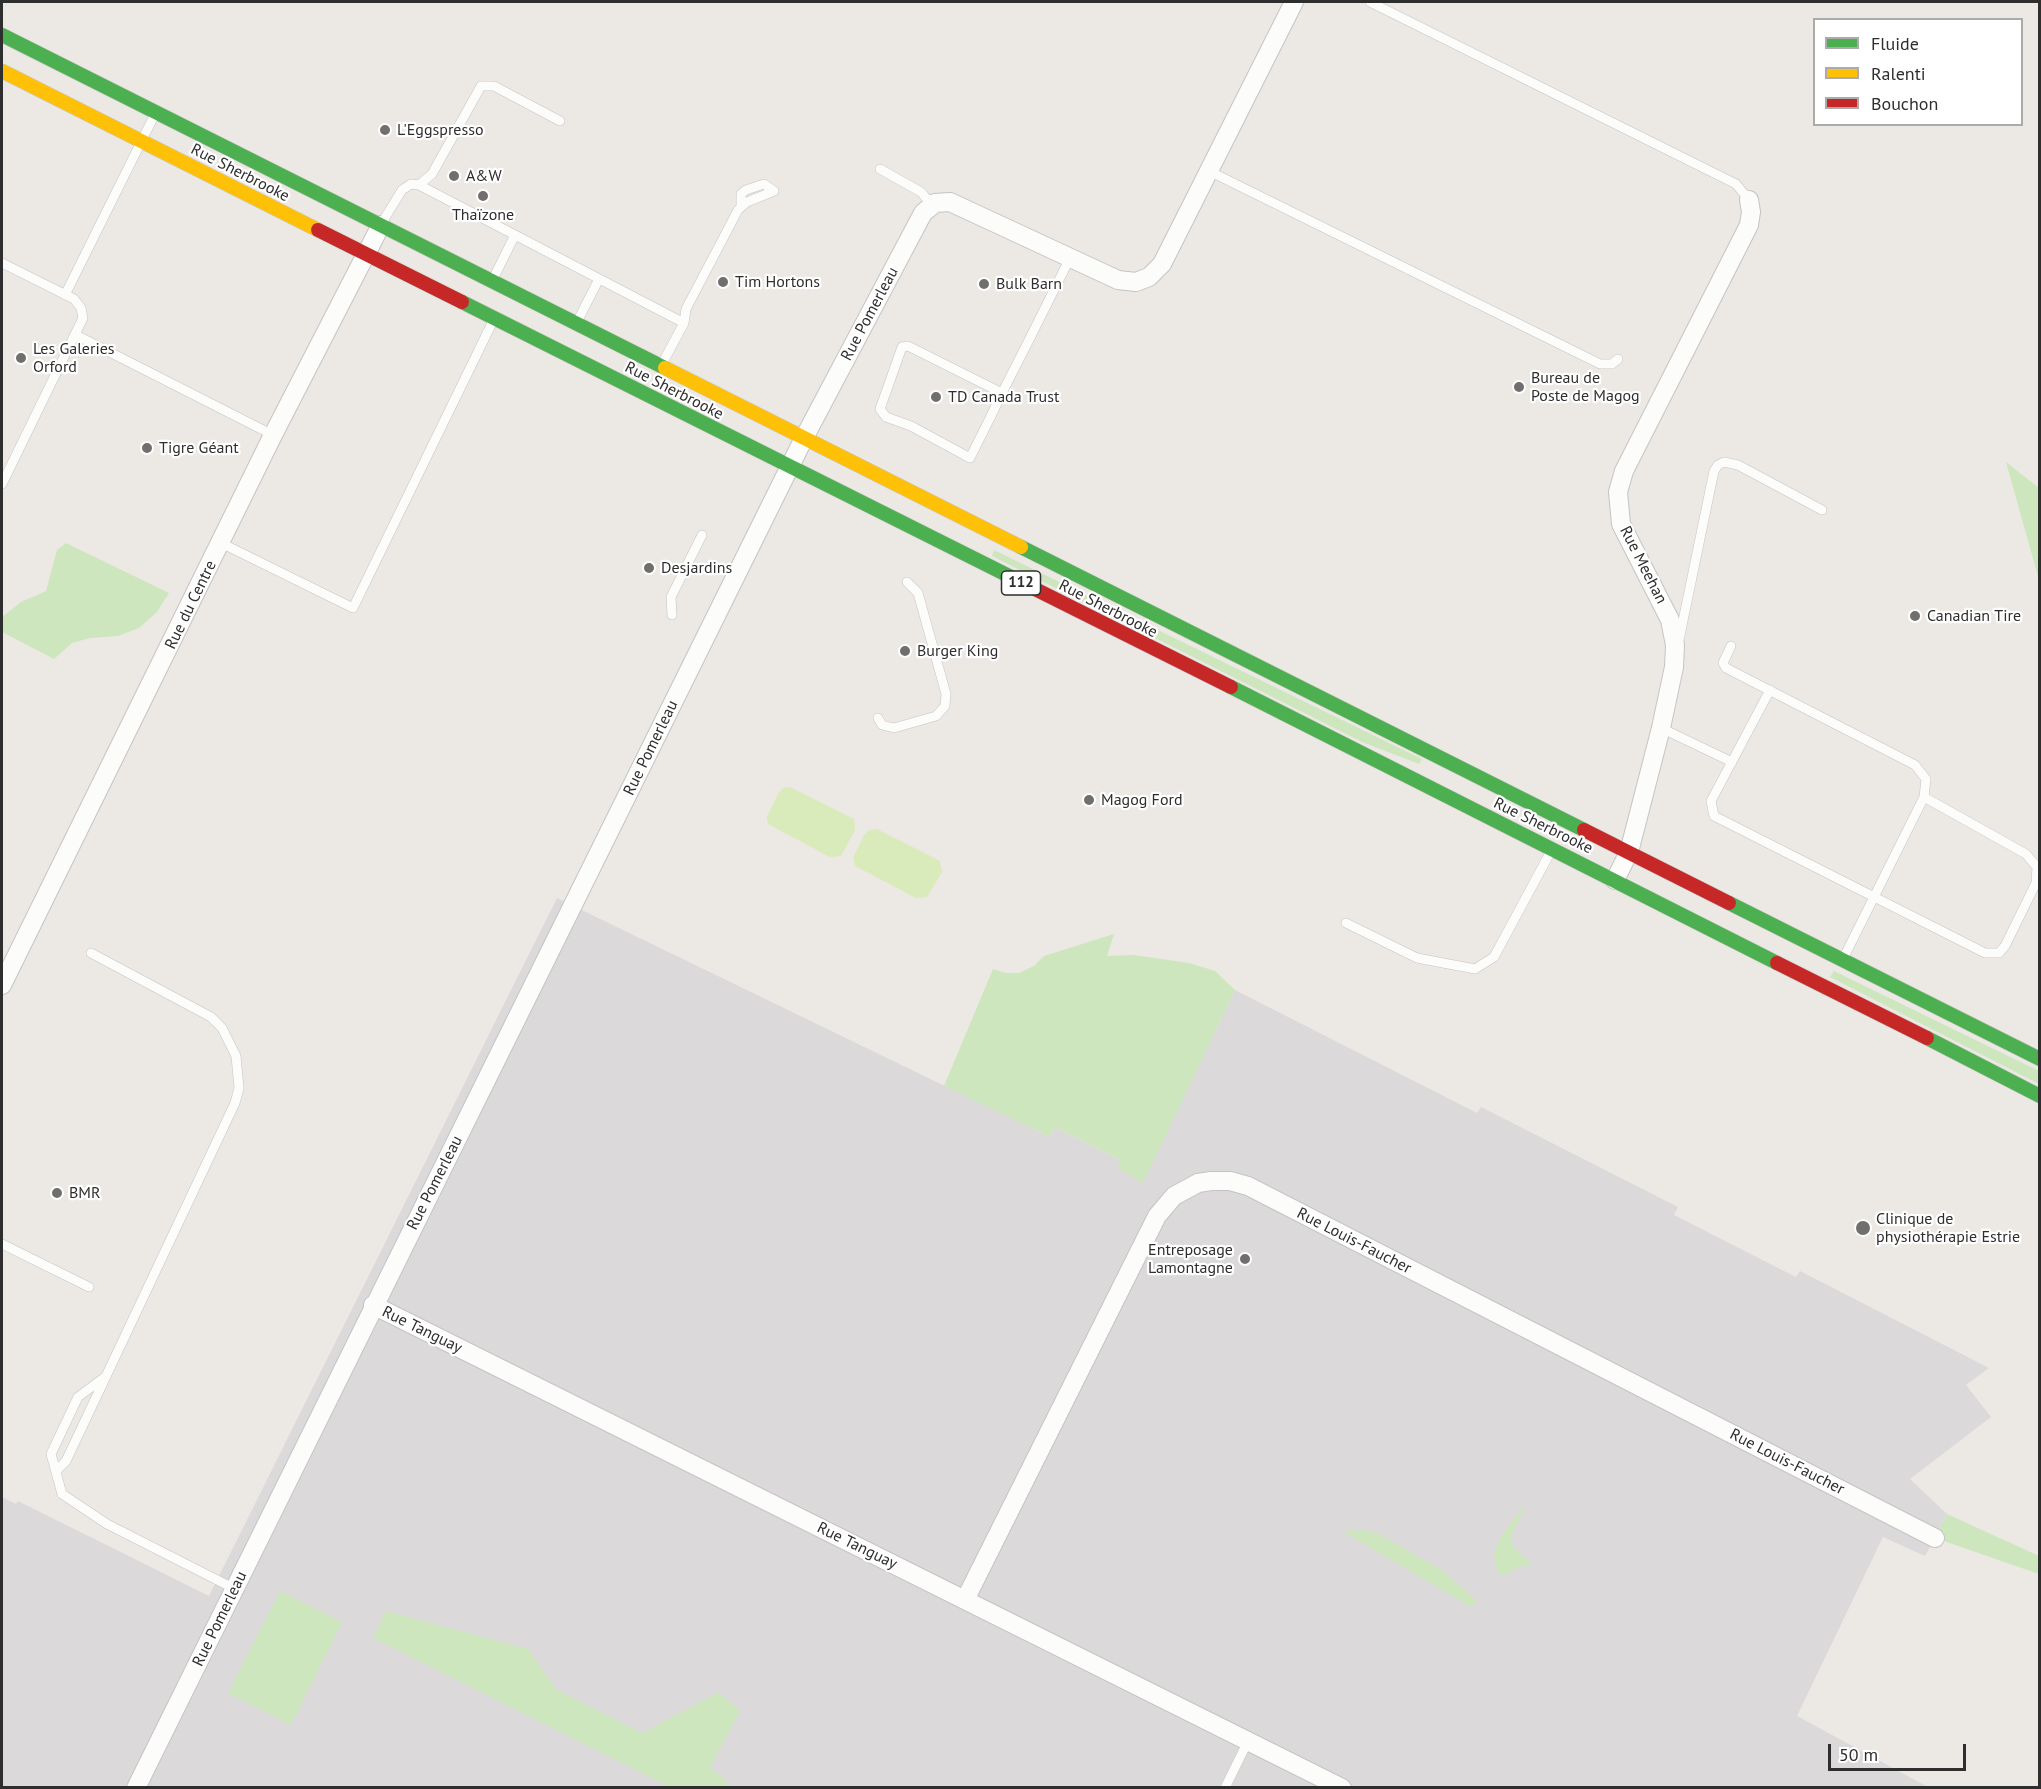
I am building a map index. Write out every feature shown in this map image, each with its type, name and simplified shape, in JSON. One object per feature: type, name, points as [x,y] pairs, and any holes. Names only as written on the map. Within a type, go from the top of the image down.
[{"type":"main road","name":"Rue Sherbrooke","points":[[2,35],[2040,1059]]},
{"type":"main road","name":"Rue Sherbrooke","points":[[2,71],[789,468],[1552,848],[2040,1096]]},
{"type":"street","points":[[932,205],[950,202],[1122,281],[1136,282],[1149,277],[1162,264],[1293,2]]},
{"type":"street","name":"Rue Meehan","points":[[1615,880],[1629,852],[1661,728],[1675,657],[1670,620],[1621,524],[1618,492],[1624,471],[1749,225],[1751,212],[1749,200]]},
{"type":"street","name":"Rue Pomerleau","points":[[136,1788],[236,1590],[373,1305],[804,438],[923,213],[932,205]]},
{"type":"street","name":"Rue du Centre","points":[[2,985],[273,435],[381,225]]},
{"type":"street","name":"Rue Louis-Faucher","points":[[965,1600],[1157,1216],[1174,1196],[1198,1183],[1211,1181],[1230,1181],[1248,1186],[1935,1538]]},
{"type":"street","name":"Rue Tanguay","points":[[373,1305],[1342,1788]]},
{"type":"lane","points":[[1370,2],[1730,182],[1741,189],[1749,200]]},
{"type":"lane","points":[[419,185],[432,174],[481,86],[494,86],[560,121]]},
{"type":"lane","points":[[65,295],[156,112]]},
{"type":"lane","points":[[880,169],[921,192],[932,205]]},
{"type":"lane","points":[[1209,171],[1600,364],[1608,365],[1618,358]]},
{"type":"lane","points":[[381,225],[402,189],[411,184],[419,185],[684,323]]},
{"type":"lane","points":[[661,366],[684,323],[686,309],[741,206],[774,192]]},
{"type":"lane","points":[[492,281],[515,236]]},
{"type":"lane","points":[[1002,393],[908,346],[899,350],[890,384],[881,404],[883,415],[911,426],[970,458],[1070,258]]},
{"type":"lane","points":[[2,263],[74,299],[81,308],[83,318],[2,484]]},
{"type":"lane","points":[[577,323],[600,279]]},
{"type":"lane","points":[[221,543],[353,608],[494,319]]},
{"type":"lane","points":[[76,335],[273,435]]},
{"type":"lane","points":[[1675,657],[1714,471],[1718,465],[1731,462],[1821,510]]},
{"type":"lane","points":[[672,615],[671,597],[702,535]]},
{"type":"lane","points":[[878,718],[882,725],[894,728],[936,716],[945,706],[946,694],[918,593],[908,582]]},
{"type":"lane","points":[[1731,646],[1724,660],[1724,666],[1915,765],[1926,779],[1924,797],[1843,960]]},
{"type":"lane","points":[[1770,690],[1711,801],[1714,816],[1985,953],[1994,955],[2005,946],[2036,883],[2037,867],[2026,854],[1924,797]]},
{"type":"lane","points":[[1661,728],[1732,762]]},
{"type":"lane","points":[[1346,923],[1417,958],[1467,970],[1482,967],[1494,957],[1552,848]]},
{"type":"lane","points":[[57,1470],[66,1461],[236,1103],[239,1072],[230,1042],[211,1017],[91,953]]},
{"type":"lane","points":[[2,1244],[89,1287]]},
{"type":"lane","points":[[106,1375],[78,1397],[51,1454],[62,1494],[78,1506],[236,1590]]},
{"type":"lane","points":[[1225,1788],[1248,1741]]},
{"type":"shaded area","points":[[557,898],[1050,1137],[1055,1127],[1121,1160],[1143,1182],[1235,990],[1477,1113],[1481,1107],[1678,1207],[1674,1215],[1796,1277],[1800,1271],[1989,1368],[1966,1385],[1991,1417],[1910,1479],[1947,1514],[1935,1538],[1925,1556],[1883,1537],[1797,1716],[1928,1787],[2,1787],[2,1497],[16,1504],[18,1501],[209,1596]]},
{"type":"green space","points":[[2006,462],[2039,488],[2039,580]]},
{"type":"green space","points":[[66,543],[169,593],[157,612],[139,628],[118,636],[90,638],[72,643],[54,659],[2,632],[2,617],[21,602],[46,591],[57,550]]},
{"type":"green space","points":[[994,550],[1422,759],[1419,764],[1362,742],[992,556]]},
{"type":"green space","points":[[790,787],[854,819],[855,830],[841,856],[830,857],[768,824],[767,817],[778,794],[783,788]]},
{"type":"green space","points":[[877,829],[940,861],[942,872],[927,897],[916,898],[855,866],[853,858],[864,835],[869,830]]},
{"type":"green space","points":[[1114,934],[1107,956],[1134,955],[1189,963],[1215,971],[1235,990],[1143,1183],[1117,1168],[1121,1160],[1055,1127],[1050,1137],[944,1086],[993,969],[1006,973],[1019,973],[1034,966],[1044,956]]},
{"type":"green space","points":[[1834,971],[2039,1071],[2039,1084],[1830,977]]},
{"type":"green space","points":[[1527,1502],[1511,1537],[1513,1547],[1534,1566],[1521,1566],[1502,1576],[1496,1568],[1494,1552],[1502,1535]]},
{"type":"green space","points":[[1947,1514],[2039,1556],[2039,1574],[1935,1538]]},
{"type":"green space","points":[[1366,1530],[1379,1534],[1442,1570],[1477,1601],[1471,1607],[1342,1531]]},
{"type":"green space","points":[[280,1591],[342,1622],[291,1725],[228,1693]]},
{"type":"green space","points":[[386,1611],[528,1649],[557,1690],[642,1733],[719,1692],[740,1711],[710,1767],[733,1787],[670,1787],[373,1638]]},
{"type":"traffic: fast","points":[[2,35],[665,368]]},
{"type":"traffic: fast","points":[[462,302],[1031,587]]},
{"type":"traffic: fast","points":[[1021,547],[1584,830]]},
{"type":"traffic: fast","points":[[1231,687],[1777,963]]},
{"type":"traffic: fast","points":[[1729,903],[2040,1059]]},
{"type":"traffic: fast","points":[[1927,1038],[2040,1096]]},
{"type":"traffic: slow","points":[[2,71],[318,230]]},
{"type":"traffic: slow","points":[[665,368],[1021,547]]},
{"type":"traffic: jam","points":[[318,230],[462,302]]},
{"type":"traffic: jam","points":[[1031,587],[1231,687]]},
{"type":"traffic: jam","points":[[1584,830],[1729,903]]},
{"type":"traffic: jam","points":[[1777,963],[1927,1038]]},
{"type":"place","name":"L'Eggspresso","points":[[385,130]]},
{"type":"place","name":"A&W","points":[[454,176]]},
{"type":"place","name":"Thaïzone","points":[[483,196]]},
{"type":"place","name":"Tim Hortons","points":[[723,282]]},
{"type":"place","name":"Bulk Barn","points":[[984,284]]},
{"type":"place","name":"Les Galeries Orford","points":[[21,358]]},
{"type":"place","name":"Bureau de Poste de Magog","points":[[1519,387]]},
{"type":"place","name":"TD Canada Trust","points":[[936,397]]},
{"type":"place","name":"Tigre Géant","points":[[147,448]]},
{"type":"place","name":"Desjardins","points":[[649,568]]},
{"type":"place","name":"Canadian Tire","points":[[1915,616]]},
{"type":"place","name":"Burger King","points":[[905,651]]},
{"type":"place","name":"Magog Ford","points":[[1089,800]]},
{"type":"place","name":"BMR","points":[[57,1193]]},
{"type":"place","name":"Clinique de physiothérapie Estrie","points":[[1863,1228]]},
{"type":"place","name":"Entreposage Lamontagne","points":[[1245,1259]]}]
